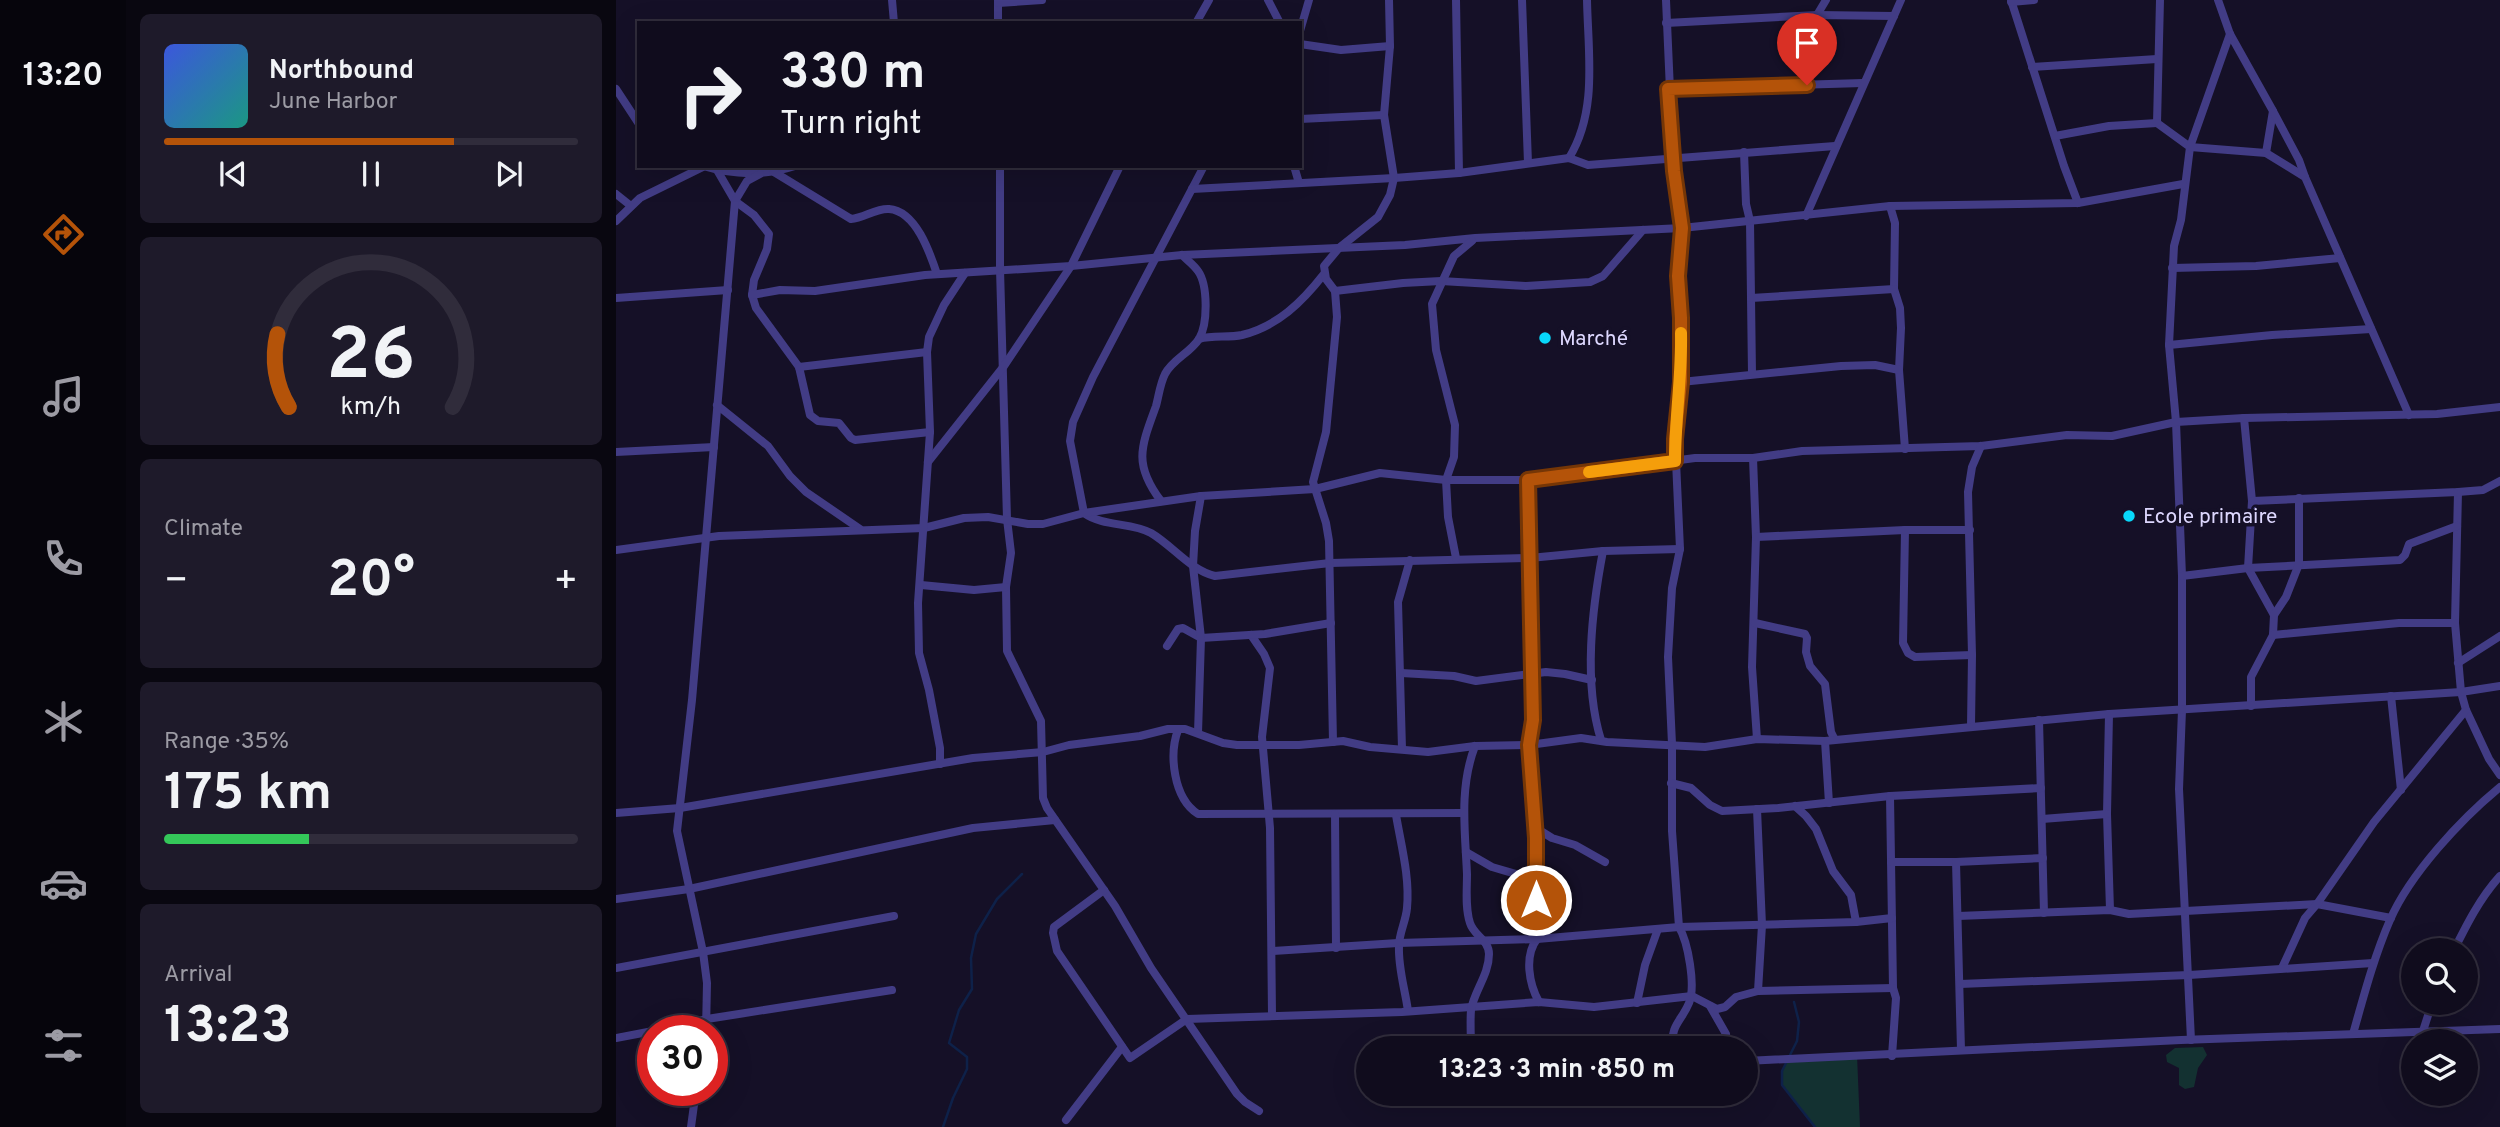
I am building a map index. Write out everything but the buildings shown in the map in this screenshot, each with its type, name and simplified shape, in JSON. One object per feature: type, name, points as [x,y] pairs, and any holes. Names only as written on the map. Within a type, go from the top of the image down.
[{"type":"street","points":[[892,0],[894,21]]},
{"type":"street","points":[[998,21],[998,1],[1042,0]]},
{"type":"street","points":[[1197,21],[1209,0]]},
{"type":"street","points":[[1268,0],[1279,21]]},
{"type":"street","points":[[1302,24],[1309,0]]},
{"type":"street","points":[[1333,742],[1331,563],[1326,523],[1313,482],[1323,447],[1337,317],[1335,291],[1324,274],[1324,266],[1339,248],[1378,217],[1390,195],[1394,178],[1384,115],[1390,46],[1389,0]]},
{"type":"street","points":[[1456,0],[1459,173]]},
{"type":"street","points":[[1522,0],[1528,163]]},
{"type":"street","points":[[1569,158],[1582,132],[1590,94],[1587,0]]},
{"type":"street","points":[[1666,0],[1668,89],[1682,228],[1678,276],[1681,382],[1675,439],[1680,549],[1672,588],[1668,657],[1672,831],[1679,928],[1688,949],[1692,996],[1674,1026],[1673,1036]]},
{"type":"street","points":[[1817,15],[1826,0]]},
{"type":"street","points":[[1806,216],[1901,0]]},
{"type":"street","points":[[2034,0],[2011,1],[2078,202]]},
{"type":"street","points":[[2157,123],[2160,0]]},
{"type":"street","points":[[2218,0],[2230,34],[2299,160],[2409,415]]},
{"type":"street","points":[[1667,23],[1817,15],[1894,16]]},
{"type":"street","points":[[2190,1040],[2179,789],[2182,576],[2176,422],[2169,345],[2172,268],[2190,147],[2230,34]]},
{"type":"street","points":[[1302,44],[1341,50],[1390,46]]},
{"type":"street","points":[[2032,67],[2157,59]]},
{"type":"street","points":[[1668,89],[1863,83]]},
{"type":"street","points":[[616,89],[637,121]]},
{"type":"street","points":[[2266,153],[2273,111]]},
{"type":"street","points":[[1302,119],[1384,115]]},
{"type":"street","points":[[2055,136],[2109,126],[2157,123],[2190,147],[2266,153],[2305,177]]},
{"type":"street","points":[[1192,189],[1459,173],[1569,158],[1588,165],[1835,145]]},
{"type":"street","points":[[1744,152],[1746,204],[1750,222],[1752,374]]},
{"type":"street","points":[[616,221],[640,198],[699,168]]},
{"type":"street","points":[[710,168],[760,173],[788,168]]},
{"type":"street","points":[[1000,168],[1007,519],[1011,553],[1006,587],[1007,651],[1041,721],[1043,798],[1055,820],[1104,890],[1151,968],[1237,1094],[1259,1111]]},
{"type":"street","points":[[928,462],[1004,366],[1071,266],[1119,168]]},
{"type":"street","points":[[1203,168],[1093,377],[1073,422],[1070,440],[1084,513],[1094,519],[1150,533],[1205,574],[1223,576],[1331,563],[1530,558],[1603,551],[1680,549]]},
{"type":"street","points":[[1295,168],[1299,183]]},
{"type":"street","points":[[717,170],[736,201],[754,215],[769,234],[768,249],[754,280],[752,295],[756,309],[799,367],[810,415],[818,421],[839,423],[851,438],[869,440],[930,432]]},
{"type":"street","points":[[774,172],[851,219],[890,209],[903,214],[922,239],[937,274]]},
{"type":"street","points":[[707,1015],[703,952],[677,831],[692,700],[736,201],[747,181],[760,173]]},
{"type":"street","points":[[752,295],[780,290],[815,291],[937,274],[1071,266],[1182,255],[1682,228],[1890,206],[2078,202],[2183,184]]},
{"type":"street","points":[[616,194],[631,206]]},
{"type":"street","points":[[1890,206],[1895,223],[1895,289],[1900,308],[1899,370],[1905,449]]},
{"type":"street","points":[[1335,291],[1441,281],[1526,286],[1590,282],[1603,276],[1643,230]]},
{"type":"street","points":[[1456,558],[1448,517],[1446,480],[1451,470],[1456,438],[1433,336],[1432,304],[1454,256],[1475,239]]},
{"type":"street","points":[[1161,501],[1147,482],[1142,463],[1143,445],[1164,375],[1199,339],[1203,320],[1205,288],[1198,270],[1182,255]]},
{"type":"street","points":[[2172,268],[2256,266],[2340,258]]},
{"type":"street","points":[[940,764],[940,748],[919,653],[918,603],[930,432],[927,352],[929,337],[944,305],[965,273]]},
{"type":"street","points":[[1199,339],[1242,335],[1272,325],[1311,290],[1324,274]]},
{"type":"street","points":[[1751,298],[1895,289]]},
{"type":"street","points":[[616,298],[728,290]]},
{"type":"street","points":[[2169,345],[2371,329]]},
{"type":"street","points":[[799,367],[927,352]]},
{"type":"street","points":[[1681,382],[1840,366],[1875,365],[1899,370]]},
{"type":"street","points":[[717,405],[768,446],[806,492],[860,529]]},
{"type":"street","points":[[616,550],[706,540],[719,536],[924,528],[964,518],[988,517],[1043,524],[1084,513],[1161,501],[1315,489],[1380,473],[1446,480],[1528,480],[1695,458],[1753,457],[1802,451],[1981,446],[2067,435],[2112,436],[2176,422],[2409,415],[2500,407]]},
{"type":"street","points":[[2244,418],[2252,501],[2248,568],[2274,615]]},
{"type":"street","points":[[1971,726],[1968,492],[1972,467],[1981,446]]},
{"type":"street","points":[[616,452],[714,447]]},
{"type":"street","points":[[1753,457],[1756,537],[1752,667],[1757,739]]},
{"type":"street","points":[[1528,480],[1533,720],[1529,745],[1536,828],[1537,939],[1530,951],[1530,961],[1534,992],[1539,1002]]},
{"type":"street","points":[[2252,501],[2483,490],[2500,481]]},
{"type":"street","points":[[2458,492],[2455,623],[2461,692],[2466,710],[2500,775]]},
{"type":"street","points":[[1198,733],[1201,638],[1192,566],[1201,496]]},
{"type":"street","points":[[2251,706],[2251,677],[2273,635],[2274,615],[2286,597],[2300,564],[2299,498]]},
{"type":"street","points":[[2182,576],[2300,564],[2400,560],[2409,544],[2457,526]]},
{"type":"street","points":[[1756,537],[1905,530],[1970,530]]},
{"type":"street","points":[[1905,530],[1903,643],[1908,653],[1916,657],[1972,654]]},
{"type":"street","points":[[1601,740],[1592,680],[1592,608],[1603,551]]},
{"type":"street","points":[[1402,748],[1398,601],[1410,560]]},
{"type":"street","points":[[921,584],[974,590],[1006,587]]},
{"type":"street","points":[[1167,646],[1178,629],[1183,628],[1201,638],[1251,635],[1331,623]]},
{"type":"street","points":[[1755,623],[1805,634],[1807,638],[1806,652],[1810,666],[1825,684],[1831,732],[1829,803]]},
{"type":"street","points":[[2273,635],[2399,623],[2455,623]]},
{"type":"street","points":[[1251,635],[1270,668],[1263,715],[1262,746],[1269,814],[1272,1016]]},
{"type":"street","points":[[2458,663],[2500,636]]},
{"type":"street","points":[[1401,673],[1454,676],[1476,681],[1532,673],[1565,674],[1592,680]]},
{"type":"street","points":[[616,813],[680,808],[973,758],[1043,752],[1069,745],[1178,730],[1198,733],[1223,743],[1262,746],[1343,741],[1370,747],[1428,752],[1475,746],[1529,745],[1581,738],[1705,747],[1757,739],[1830,739],[2109,714],[2461,692],[2500,686]]},
{"type":"street","points":[[2391,696],[2401,790]]},
{"type":"street","points":[[2282,968],[2305,918],[2374,822],[2466,710]]},
{"type":"street","points":[[2109,714],[2107,814],[2110,910]]},
{"type":"street","points":[[2039,720],[2044,913]]},
{"type":"street","points":[[1178,730],[1175,765],[1181,795],[1198,814],[1464,813]]},
{"type":"street","points":[[1471,1036],[1471,1008],[1489,962],[1488,946],[1470,924],[1464,813],[1466,771],[1475,746]]},
{"type":"street","points":[[1671,783],[1691,788],[1710,805],[1722,811],[1890,796],[2041,788]]},
{"type":"street","points":[[2353,1034],[2373,963],[2391,918],[2424,866],[2456,829],[2500,788]]},
{"type":"street","points":[[1890,796],[1893,988],[1896,998],[1892,1056]]},
{"type":"street","points":[[1795,806],[1816,829],[1833,871],[1851,895],[1856,922]]},
{"type":"street","points":[[1757,809],[1762,925],[1758,992]]},
{"type":"street","points":[[1335,814],[1336,948]]},
{"type":"street","points":[[2042,819],[2107,814]]},
{"type":"street","points":[[1396,815],[1405,867],[1407,906],[1398,943],[1400,975],[1404,982],[1408,1011]]},
{"type":"street","points":[[616,899],[689,890],[973,828],[1055,820]]},
{"type":"street","points":[[1536,828],[1552,838],[1576,845],[1605,862]]},
{"type":"street","points":[[1466,852],[1492,867],[1536,880]]},
{"type":"street","points":[[1891,862],[2043,858]]},
{"type":"street","points":[[1956,862],[1961,1051]]},
{"type":"street","points":[[2460,938],[2488,889],[2500,876]]},
{"type":"street","points":[[1104,890],[1054,927],[1053,933],[1057,951],[1130,1058],[1187,1019],[1471,1008],[1539,1002],[1585,1007],[1692,996],[1721,1009],[1736,997],[1758,992],[1893,988]]},
{"type":"street","points":[[1958,916],[2110,910],[2129,914],[2317,904],[2391,918]]},
{"type":"street","points":[[616,968],[894,916]]},
{"type":"street","points":[[1273,951],[1892,918]]},
{"type":"street","points":[[1637,1003],[1645,965],[1658,929]]},
{"type":"street","points":[[1960,984],[2189,975],[2373,963]]},
{"type":"street","points":[[728,1016],[892,990]]},
{"type":"street","points":[[1710,1006],[1726,1036]]},
{"type":"street","points":[[2478,1030],[2500,1029]]},
{"type":"street","points":[[1758,1061],[2401,1032]]},
{"type":"street","points":[[616,1038],[637,1034]]},
{"type":"street","points":[[1066,1121],[1122,1047]]},
{"type":"street","points":[[691,1127],[694,1106]]},
{"type":"green space","points":[[2203,1047],[2207,1055],[2198,1068],[2194,1087],[2185,1089],[2179,1085],[2179,1068],[2167,1062],[2166,1055],[2175,1048]]},
{"type":"green space","points":[[1857,1055],[1860,1127],[1815,1127],[1782,1085],[1782,1071],[1788,1058]]},
{"type":"waterway","points":[[943,1127],[967,1069],[967,1057],[949,1043],[959,1010],[972,989],[971,958],[976,934],[997,899],[1022,874]]},
{"type":"waterway","points":[[1794,1002],[1799,1022],[1797,1041],[1782,1071],[1782,1085],[1815,1127]]},
{"type":"slow traffic","points":[[1589,472],[1675,461],[1681,382],[1681,333]]},
{"type":"place","name":"Marché","points":[[1545,338]]},
{"type":"place","name":"Ecole primaire","points":[[2129,516]]},
{"type":"route","points":[[1536,900],[1536,838],[1529,745],[1533,720],[1528,480],[1675,461],[1681,382],[1678,276],[1682,228],[1674,171],[1668,89],[1807,85]]}]
